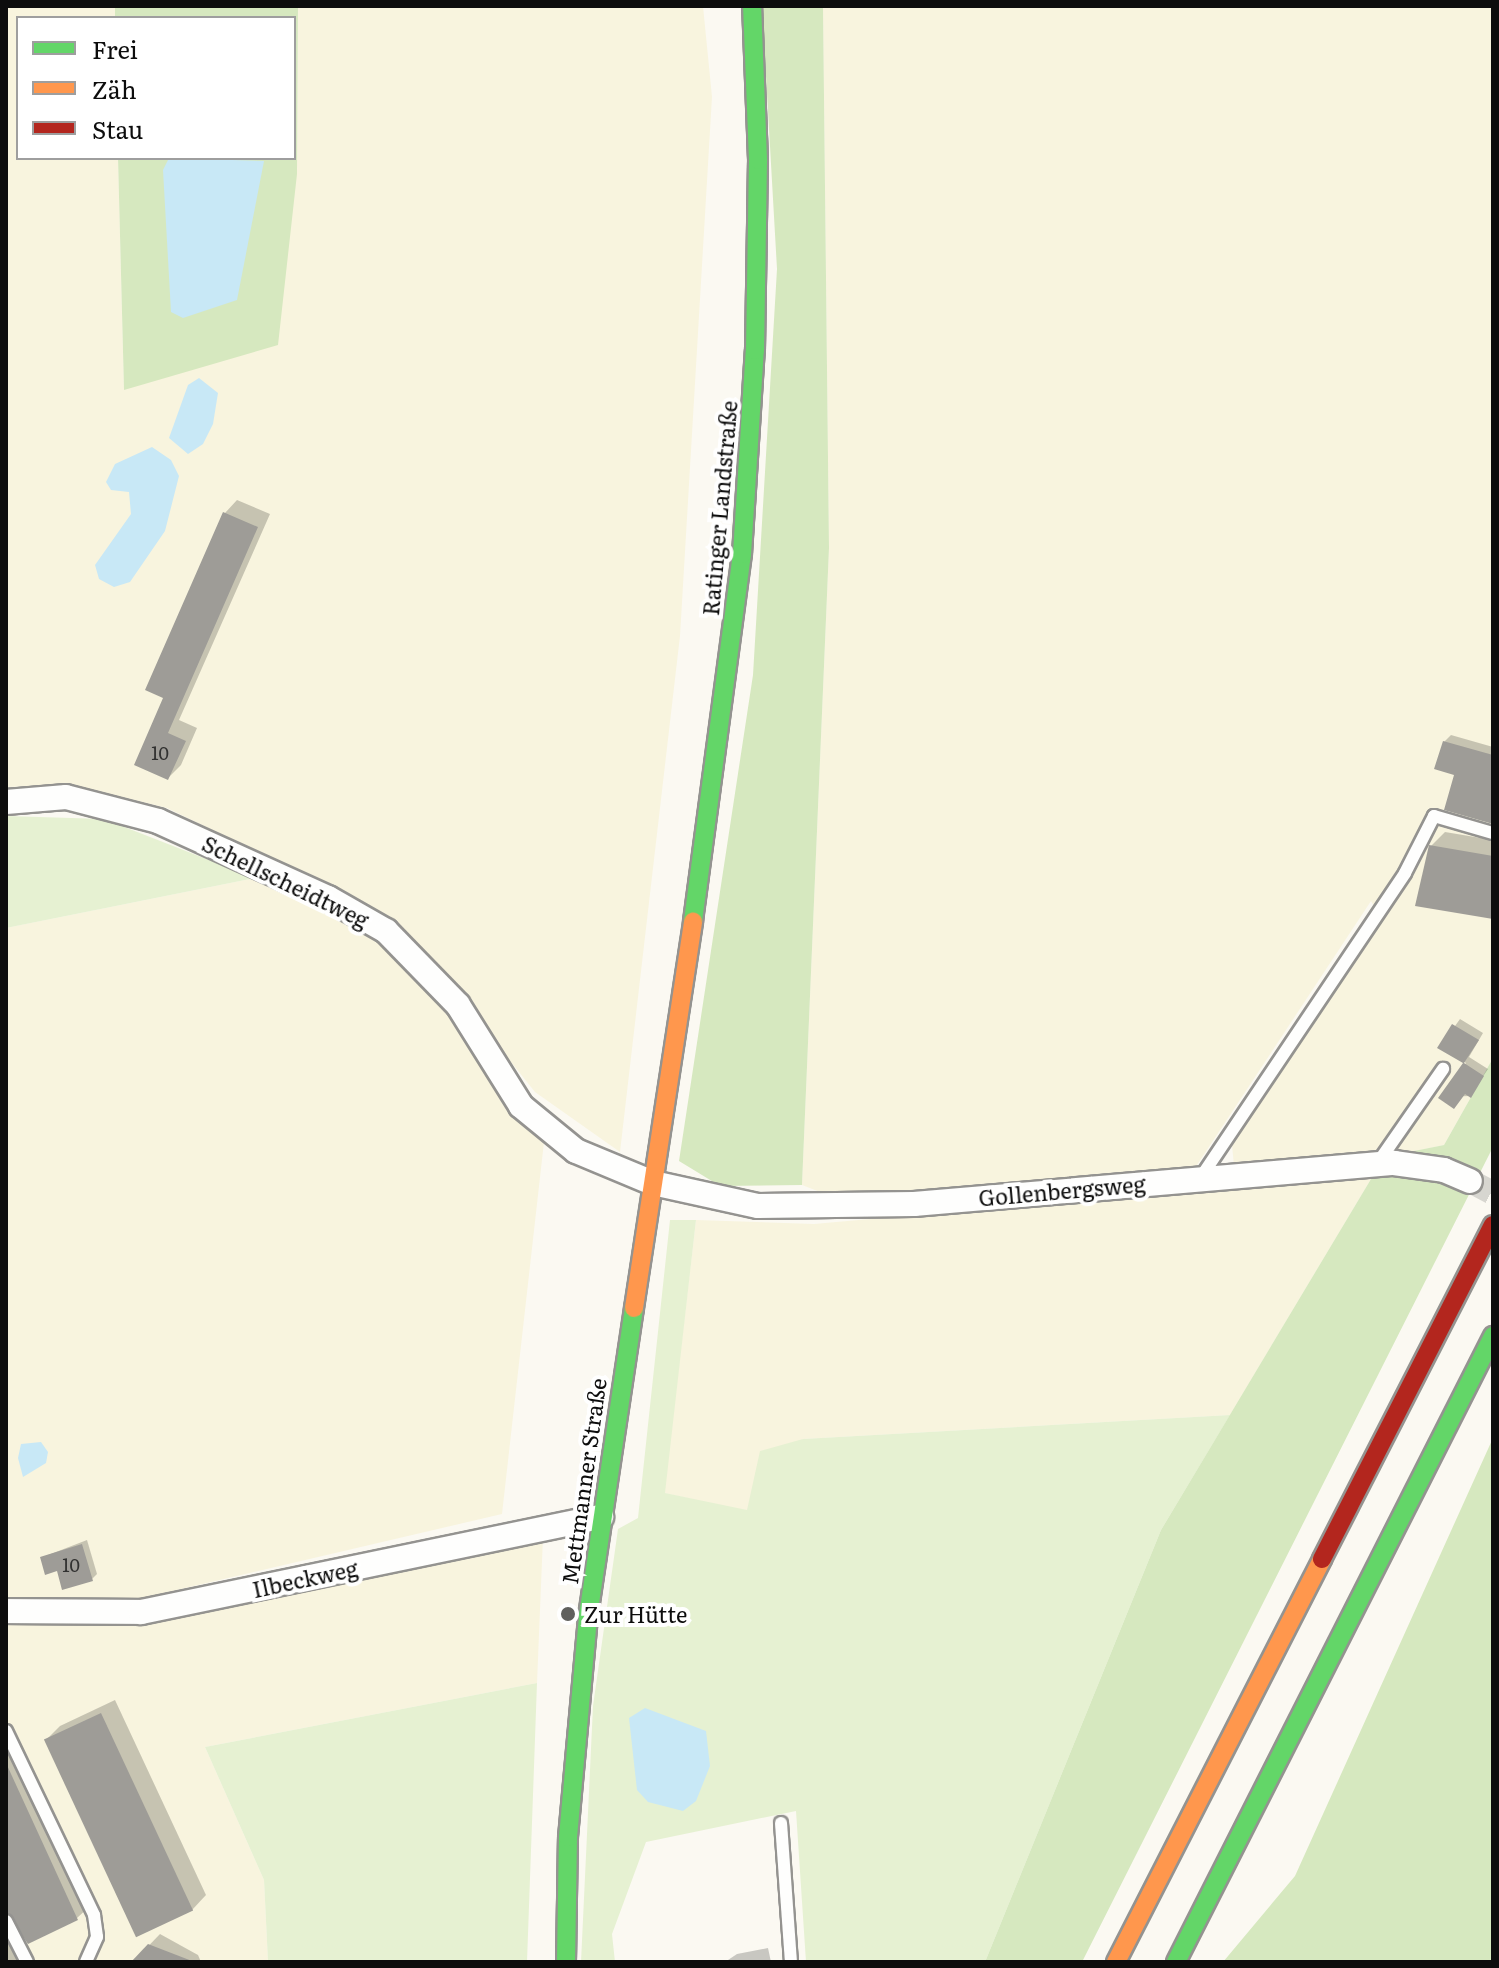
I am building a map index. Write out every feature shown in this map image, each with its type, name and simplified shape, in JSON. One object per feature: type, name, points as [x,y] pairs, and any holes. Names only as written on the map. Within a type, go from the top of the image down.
[{"type":"main road","name":"Ratinger Landstraße","points":[[678,1010],[721,732],[742,554],[755,350],[758,160],[752,6]]},
{"type":"main road","name":"Mettmanner Straße","points":[[566,1962],[580,1685],[601,1517],[678,1010]]},
{"type":"main road","points":[[1116,1962],[1493,1225]]},
{"type":"main road","points":[[1176,1962],[1493,1336]]},
{"type":"street","name":"Schellscheidtweg","points":[[6,802],[66,797],[158,821],[328,898],[386,931],[458,1005],[521,1106],[576,1151],[653,1183]]},
{"type":"street","name":"Gollenbergsweg","points":[[653,1183],[767,1206],[914,1204],[1377,1164],[1444,1170],[1470,1181]]},
{"type":"street","name":"Ilbeckweg","points":[[6,1611],[141,1612],[601,1517]]},
{"type":"lane","points":[[1201,1177],[1405,873],[1434,816],[1493,833]]},
{"type":"lane","points":[[1377,1164],[1443,1069]]},
{"type":"lane","points":[[6,1731],[94,1915],[97,1937],[86,1962]]},
{"type":"lane","points":[[781,1823],[791,1962]]},
{"type":"lane","points":[[6,1921],[27,1962]]},
{"type":"shaded area","points":[[6,6],[115,6],[115,16],[16,16],[16,160],[118,160],[124,390],[297,174],[298,6],[703,6],[712,97],[680,636],[620,1152],[535,1092],[420,948],[349,896],[167,808],[73,785],[6,787]]},
{"type":"shaded area","points":[[823,6],[1493,6],[1493,1058],[1444,1145],[1371,1160],[1234,1166],[1232,1145],[1383,921],[1371,901],[1193,1171],[833,1197],[802,1185],[829,548]]},
{"type":"shaded area","points":[[255,878],[320,906],[384,944],[448,1011],[513,1114],[544,1142],[502,1514],[138,1599],[139,1625],[543,1537],[537,1683],[205,1747],[264,1880],[268,1962],[6,1962],[6,928]]},
{"type":"shaded area","points":[[1374,1174],[1230,1415],[803,1439],[747,1511],[664,1493],[696,1220],[814,1224]]},
{"type":"green space","points":[[115,6],[298,6],[297,174],[278,345],[124,390],[118,160],[296,160],[296,16],[115,16]]},
{"type":"green space","points":[[762,6],[823,6],[829,548],[802,1185],[720,1186],[679,1161],[753,675],[777,269]]},
{"type":"green space","points":[[6,816],[104,819],[255,878],[6,928]]},
{"type":"green space","points":[[1493,1058],[1493,1147],[1082,1962],[985,1962],[1161,1530],[1374,1174],[1410,1178],[1414,1151],[1444,1145]]},
{"type":"green space","points":[[670,1220],[696,1220],[665,1493],[747,1510],[760,1451],[803,1439],[1230,1415],[1161,1530],[985,1962],[806,1962],[796,1811],[646,1842],[612,1934],[615,1962],[581,1962],[593,1706],[618,1529],[638,1518]]},
{"type":"green space","points":[[1493,1438],[1493,1962],[1223,1962],[1295,1876]]},
{"type":"green space","points":[[537,1683],[527,1962],[268,1962],[264,1880],[205,1747]]},
{"type":"water","points":[[168,160],[264,161],[237,300],[183,318],[171,312],[163,170]]},
{"type":"water","points":[[199,378],[218,393],[213,424],[203,444],[188,454],[169,438],[188,385]]},
{"type":"water","points":[[152,447],[171,460],[179,476],[165,531],[130,582],[114,587],[99,579],[95,565],[131,514],[129,492],[111,490],[106,482],[115,464]]},
{"type":"water","points":[[41,1442],[48,1452],[46,1463],[23,1477],[18,1458],[21,1444]]},
{"type":"water","points":[[645,1708],[706,1731],[710,1766],[696,1801],[683,1811],[648,1802],[637,1790],[629,1718]]},
{"type":"building","points":[[223,512],[258,527],[168,733],[186,741],[168,780],[134,765],[163,698],[145,690]]},
{"type":"building","points":[[1443,741],[1493,755],[1493,824],[1444,810],[1454,775],[1434,769]]},
{"type":"building","points":[[1429,845],[1493,856],[1493,919],[1415,906]]},
{"type":"building","points":[[1452,1024],[1479,1040],[1464,1063],[1484,1076],[1471,1098],[1465,1094],[1454,1109],[1438,1098],[1463,1063],[1437,1048]]},
{"type":"building","points":[[82,1544],[93,1581],[62,1590],[57,1571],[45,1575],[40,1557]]},
{"type":"building","points":[[101,1713],[193,1911],[136,1937],[44,1740]]},
{"type":"building","points":[[6,1763],[78,1920],[28,1944],[6,1912]]},
{"type":"building","points":[[148,1944],[192,1961],[192,1962],[131,1962]]},
{"type":"tunnel","points":[[1470,1181],[1493,1193]]},
{"type":"traffic: fast","points":[[693,921],[742,554],[755,350],[758,160],[752,6]]},
{"type":"traffic: fast","points":[[566,1962],[568,1837],[588,1616],[634,1308]]},
{"type":"traffic: fast","points":[[1176,1962],[1493,1336]]},
{"type":"traffic: slow","points":[[634,1308],[693,921]]},
{"type":"traffic: slow","points":[[1116,1962],[1322,1559]]},
{"type":"traffic: jam","points":[[1322,1559],[1493,1225]]},
{"type":"place","name":"Zur Hütte","points":[[568,1614]]}]
